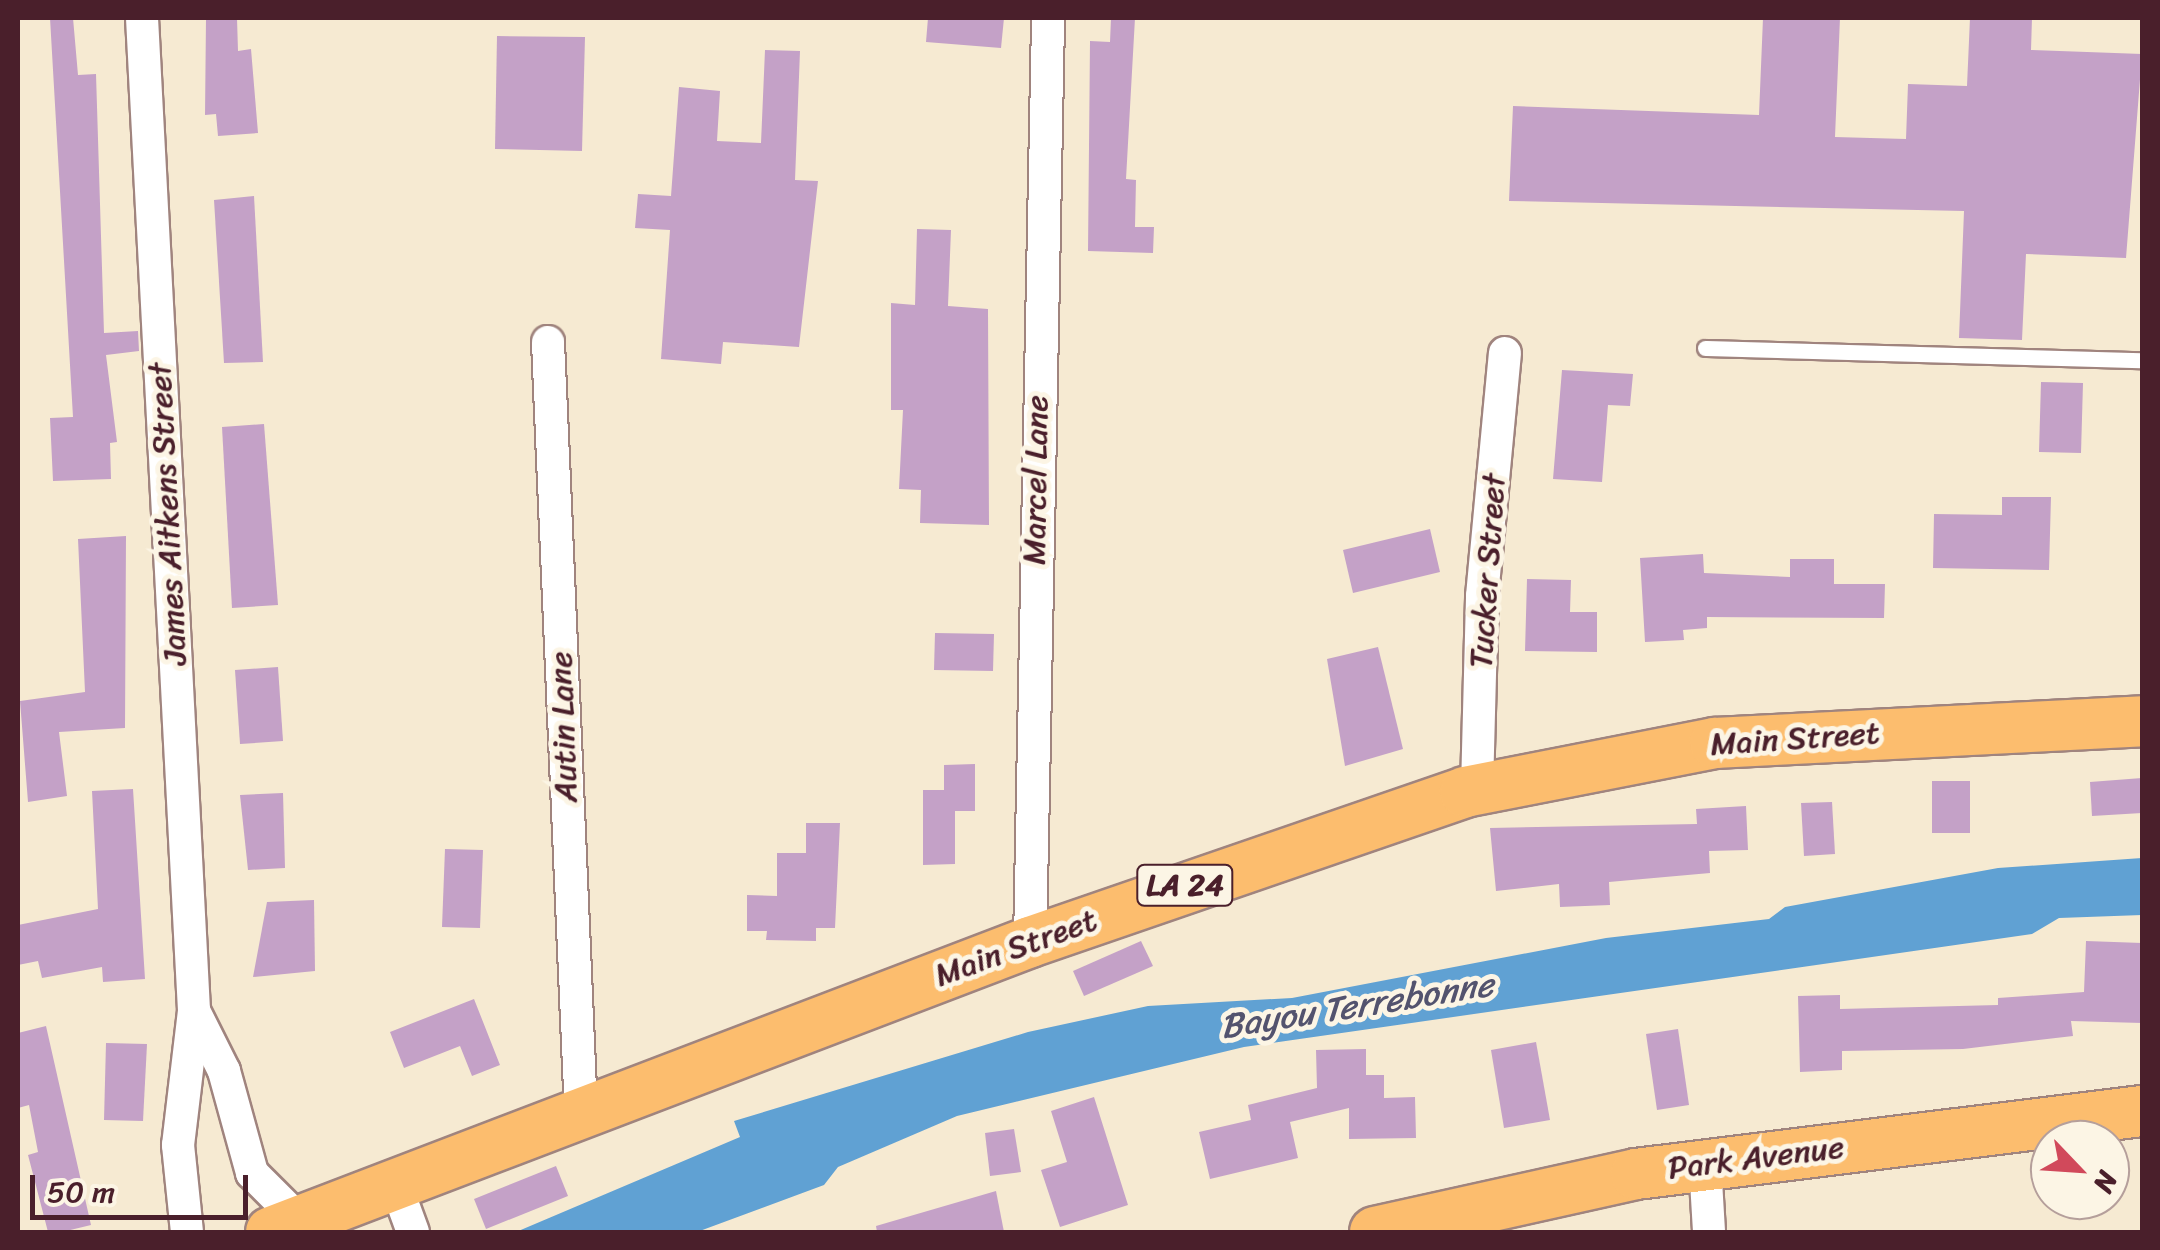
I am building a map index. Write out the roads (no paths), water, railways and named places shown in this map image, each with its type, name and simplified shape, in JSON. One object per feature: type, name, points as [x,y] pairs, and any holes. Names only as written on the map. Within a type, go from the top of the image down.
[{"type":"main road","name":"Main Street","points":[[285,1226],[394,1180],[1030,942],[1477,789],[1715,744],[2142,721]]},
{"type":"main road","name":"Park Avenue","points":[[1428,1225],[1704,1164],[2142,1112]]},
{"type":"street","name":"James Aitkens Street","points":[[142,18],[194,1011],[178,1145],[187,1232]]},
{"type":"street","name":"Marcel Lane","points":[[1030,942],[1048,18]]},
{"type":"street","name":"Autin Lane","points":[[548,342],[581,1112]]},
{"type":"street","name":"Tucker Street","points":[[1477,789],[1505,353]]},
{"type":"street","name":"James Aitkens Street","points":[[194,1011],[224,1071],[252,1173],[285,1226]]},
{"type":"street","points":[[1704,1164],[1709,1232]]},
{"type":"street","points":[[394,1180],[413,1232]]},
{"type":"lane","points":[[1705,348],[2142,360]]},
{"type":"water","name":"Bayou Terrebonne","points":[[2142,858],[2142,915],[2059,918],[2032,934],[1244,1047],[957,1116],[838,1167],[824,1185],[697,1232],[516,1232],[740,1137],[734,1121],[1028,1032],[1148,1006],[1292,998],[1606,938],[1769,919],[1785,907],[1998,868]]}]
